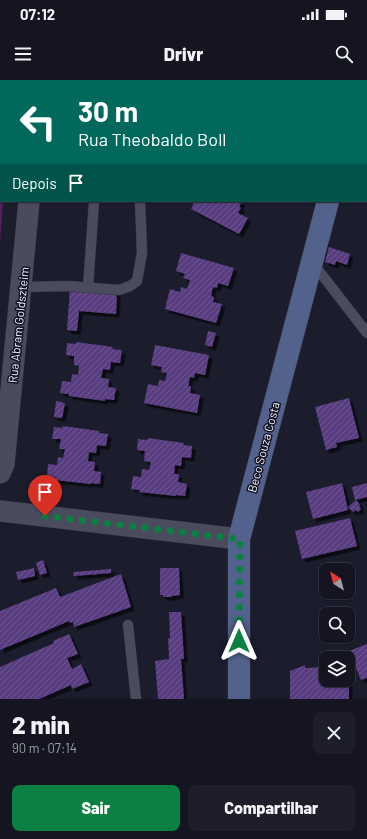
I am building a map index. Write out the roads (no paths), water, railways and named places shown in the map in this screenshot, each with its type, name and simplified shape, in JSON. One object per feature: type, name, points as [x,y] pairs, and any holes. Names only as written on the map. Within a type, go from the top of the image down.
[{"type":"street","name":"Rua Abram Goldszteim","points":[[0,473],[4,464],[29,202]]},
{"type":"street","name":"Beco Souza Costa","points":[[239,699],[240,539],[328,202]]},
{"type":"street","points":[[0,511],[240,539]]},
{"type":"lane","points":[[88,288],[94,202]]},
{"type":"lane","points":[[22,287],[68,286],[119,290],[130,286],[137,281],[142,253],[140,202]]},
{"type":"lane","points":[[312,262],[367,333]]},
{"type":"lane","points":[[128,625],[136,699]]}]
